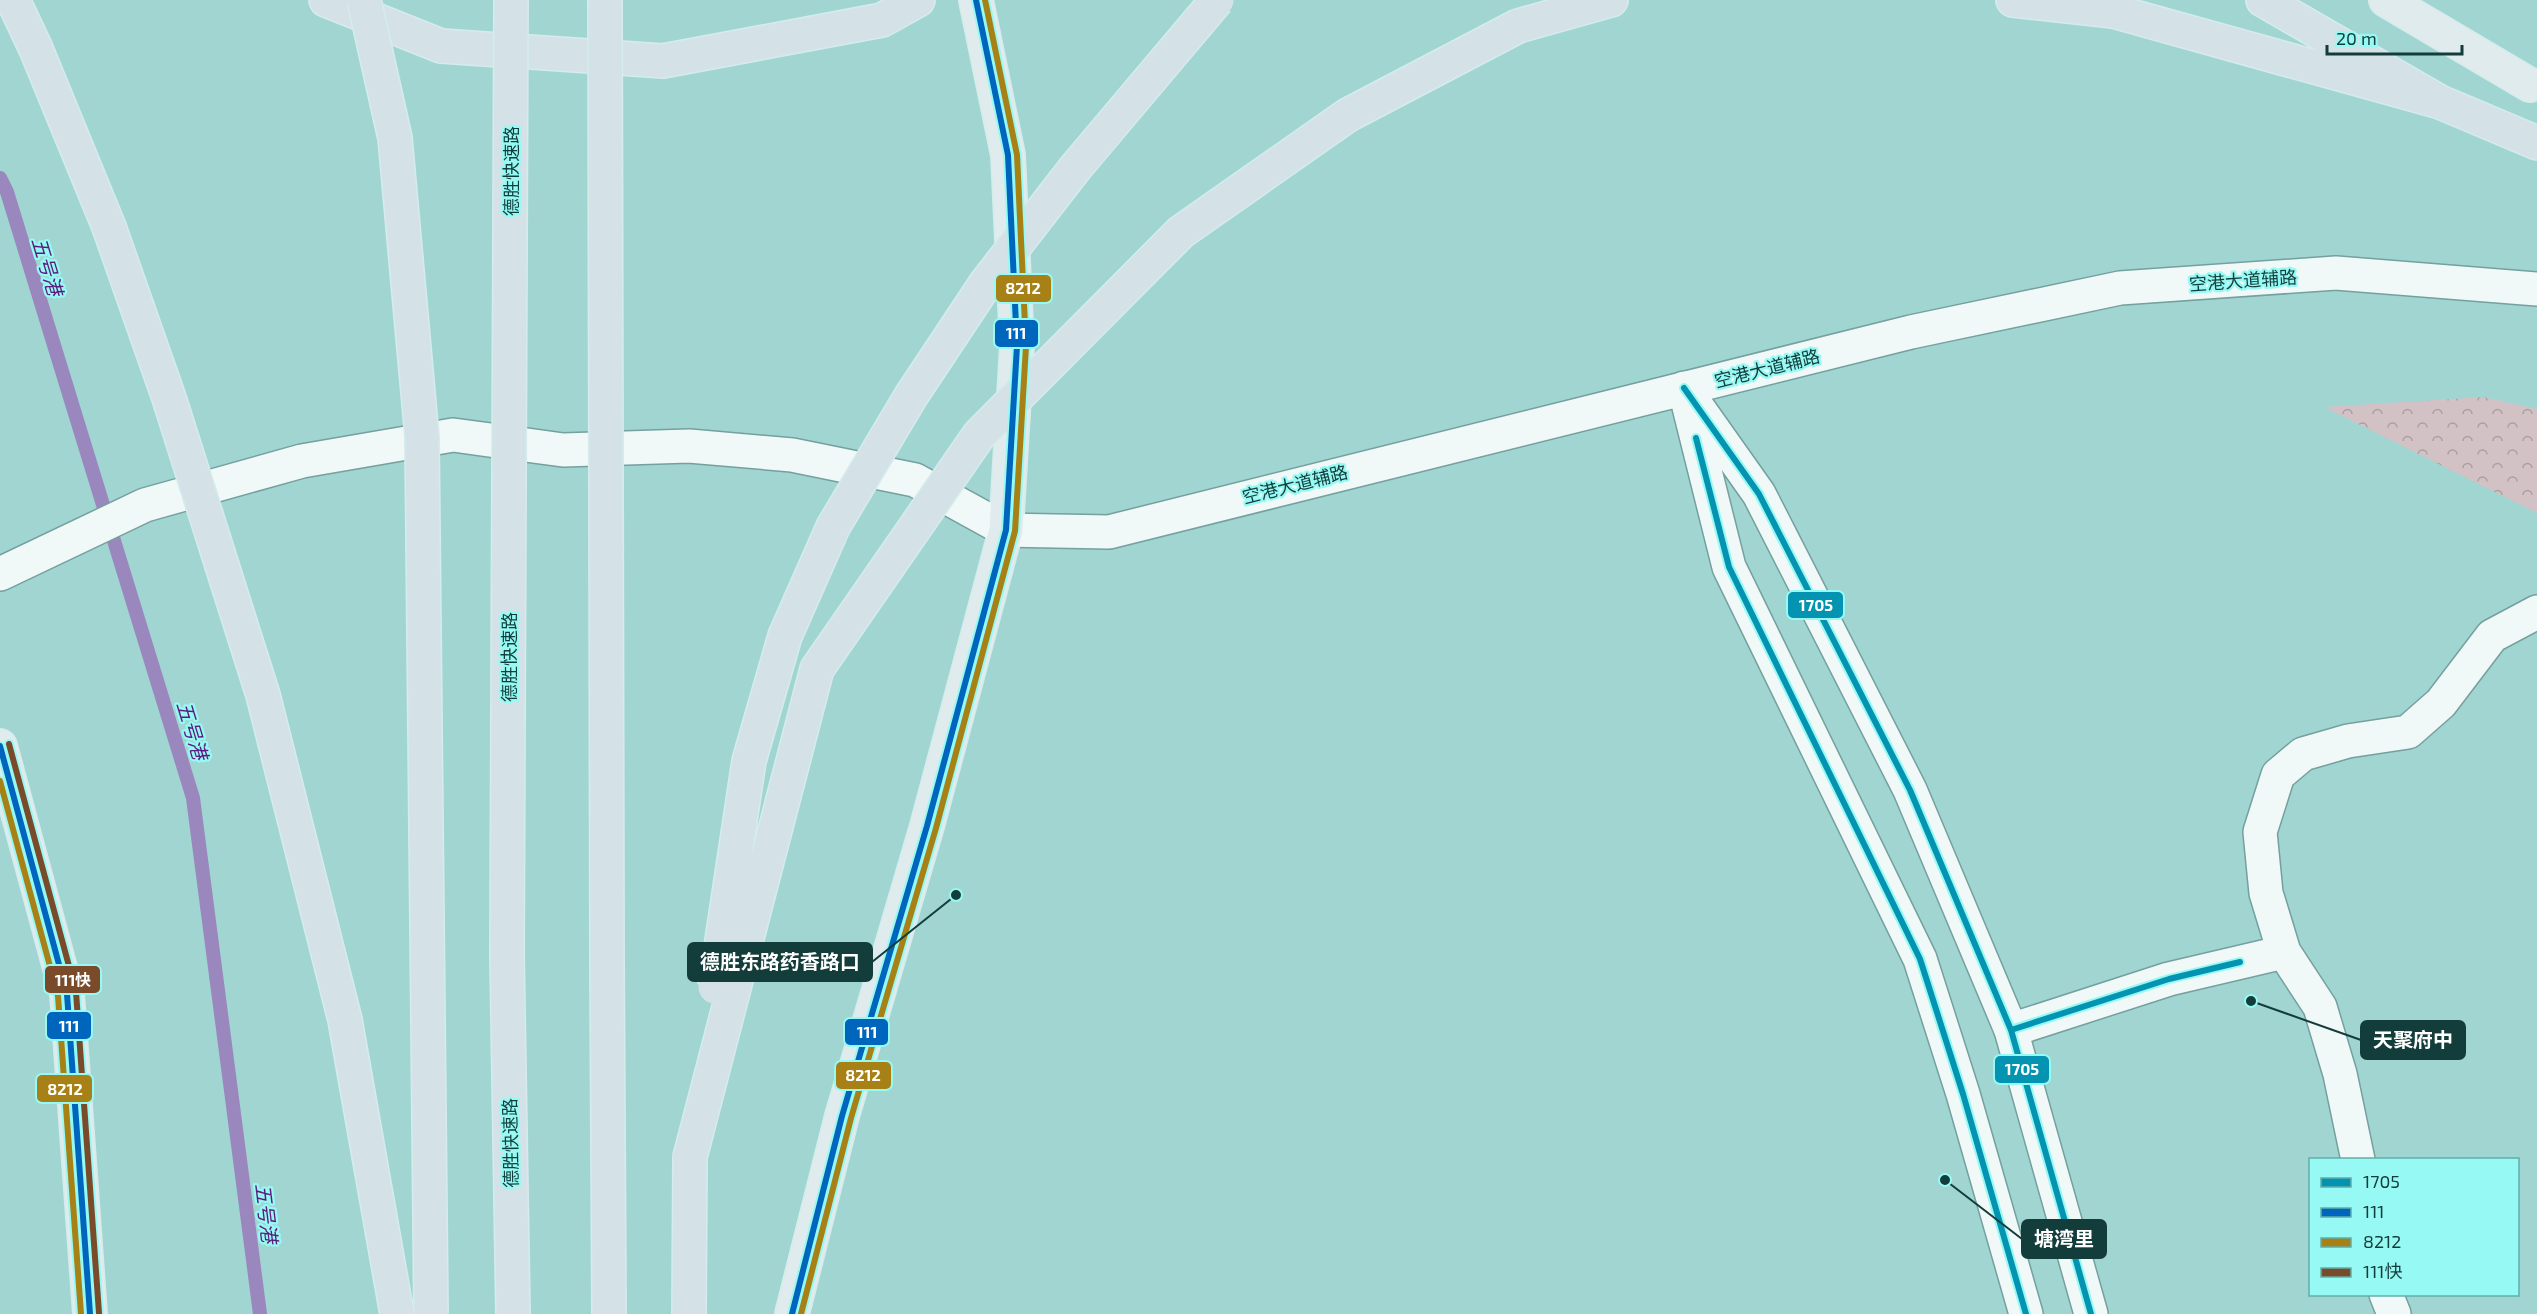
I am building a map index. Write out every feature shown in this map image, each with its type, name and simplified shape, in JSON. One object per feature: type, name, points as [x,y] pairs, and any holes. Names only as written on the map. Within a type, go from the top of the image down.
[{"type":"highway","points":[[13,0],[36,49],[109,227],[169,398],[263,694],[345,1020],[398,1314]]},
{"type":"highway","points":[[326,0],[441,46],[663,61],[882,20],[918,0]]},
{"type":"highway","points":[[364,0],[395,138],[422,437],[431,1314]]},
{"type":"highway","name":"德胜快速路","points":[[511,0],[507,955],[513,1314]]},
{"type":"highway","points":[[605,0],[609,1314]]},
{"type":"highway","points":[[689,1314],[690,1157],[749,761],[785,636],[833,527],[911,396],[986,283],[1076,167],[1217,0]]},
{"type":"highway","points":[[690,1157],[818,669],[979,435],[1181,232],[1348,115],[1518,26],[1611,0]]},
{"type":"highway","points":[[2013,0],[2113,11],[2440,102]]},
{"type":"highway","points":[[2263,0],[2440,102],[2537,143]]},
{"type":"main road","points":[[792,1314],[842,1116],[927,826],[1006,530],[1017,346],[1008,156],[976,0]]},
{"type":"main road","points":[[2386,0],[2530,85]]},
{"type":"main road","points":[[0,746],[67,994],[90,1314]]},
{"type":"street","name":"空港大道辅路","points":[[1006,530],[1109,532],[1911,332],[2120,288],[2336,273],[2537,290]]},
{"type":"street","points":[[1684,388],[1760,494],[1910,790],[2011,1030],[2091,1314]]},
{"type":"street","points":[[1684,388],[1729,567],[1920,959],[1963,1094],[2026,1314]]},
{"type":"street","points":[[0,574],[63,542],[145,505],[302,461],[453,435],[563,450],[689,446],[792,455],[915,480],[1006,530]]},
{"type":"street","points":[[2358,1158],[2340,1074],[2320,1007],[2284,952],[2265,892],[2260,832],[2278,775],[2303,754],[2348,741],[2408,732],[2441,703],[2492,636],[2537,612]]},
{"type":"street","points":[[2011,1030],[2169,979],[2284,952]]},
{"type":"street","points":[[2387,1296],[2394,1314]]},
{"type":"green space","points":[[2483,397],[2537,409],[2537,513],[2324,407]]},
{"type":"waterway","name":"五号港","points":[[0,178],[7,192],[193,798],[260,1314]]},
{"type":"transit line","name":"111","points":[[792,1314],[842,1116],[927,826],[1006,530],[1017,346],[1008,155],[976,0]]},
{"type":"transit line","name":"8212","points":[[801,1314],[851,1118],[936,828],[1015,531],[1026,346],[1017,155],[985,0]]},
{"type":"transit line","name":"1705","points":[[1684,388],[1759,494],[1910,790],[2011,1030],[2091,1314]]},
{"type":"transit line","name":"1705","points":[[1696,438],[1729,567],[1920,959],[1963,1094],[2026,1314]]},
{"type":"transit line","name":"111快","points":[[9,744],[76,992],[99,1313]]},
{"type":"transit line","name":"111","points":[[0,746],[67,994],[90,1314]]},
{"type":"transit line","name":"8212","points":[[0,781],[58,996],[81,1314]]},
{"type":"transit line","name":"1705","points":[[2011,1030],[2169,979],[2240,962]]},
{"type":"place","name":"德胜东路药香路口","points":[[956,895]]},
{"type":"place","name":"天聚府中","points":[[2251,1001]]},
{"type":"place","name":"塘湾里","points":[[1945,1180]]}]
